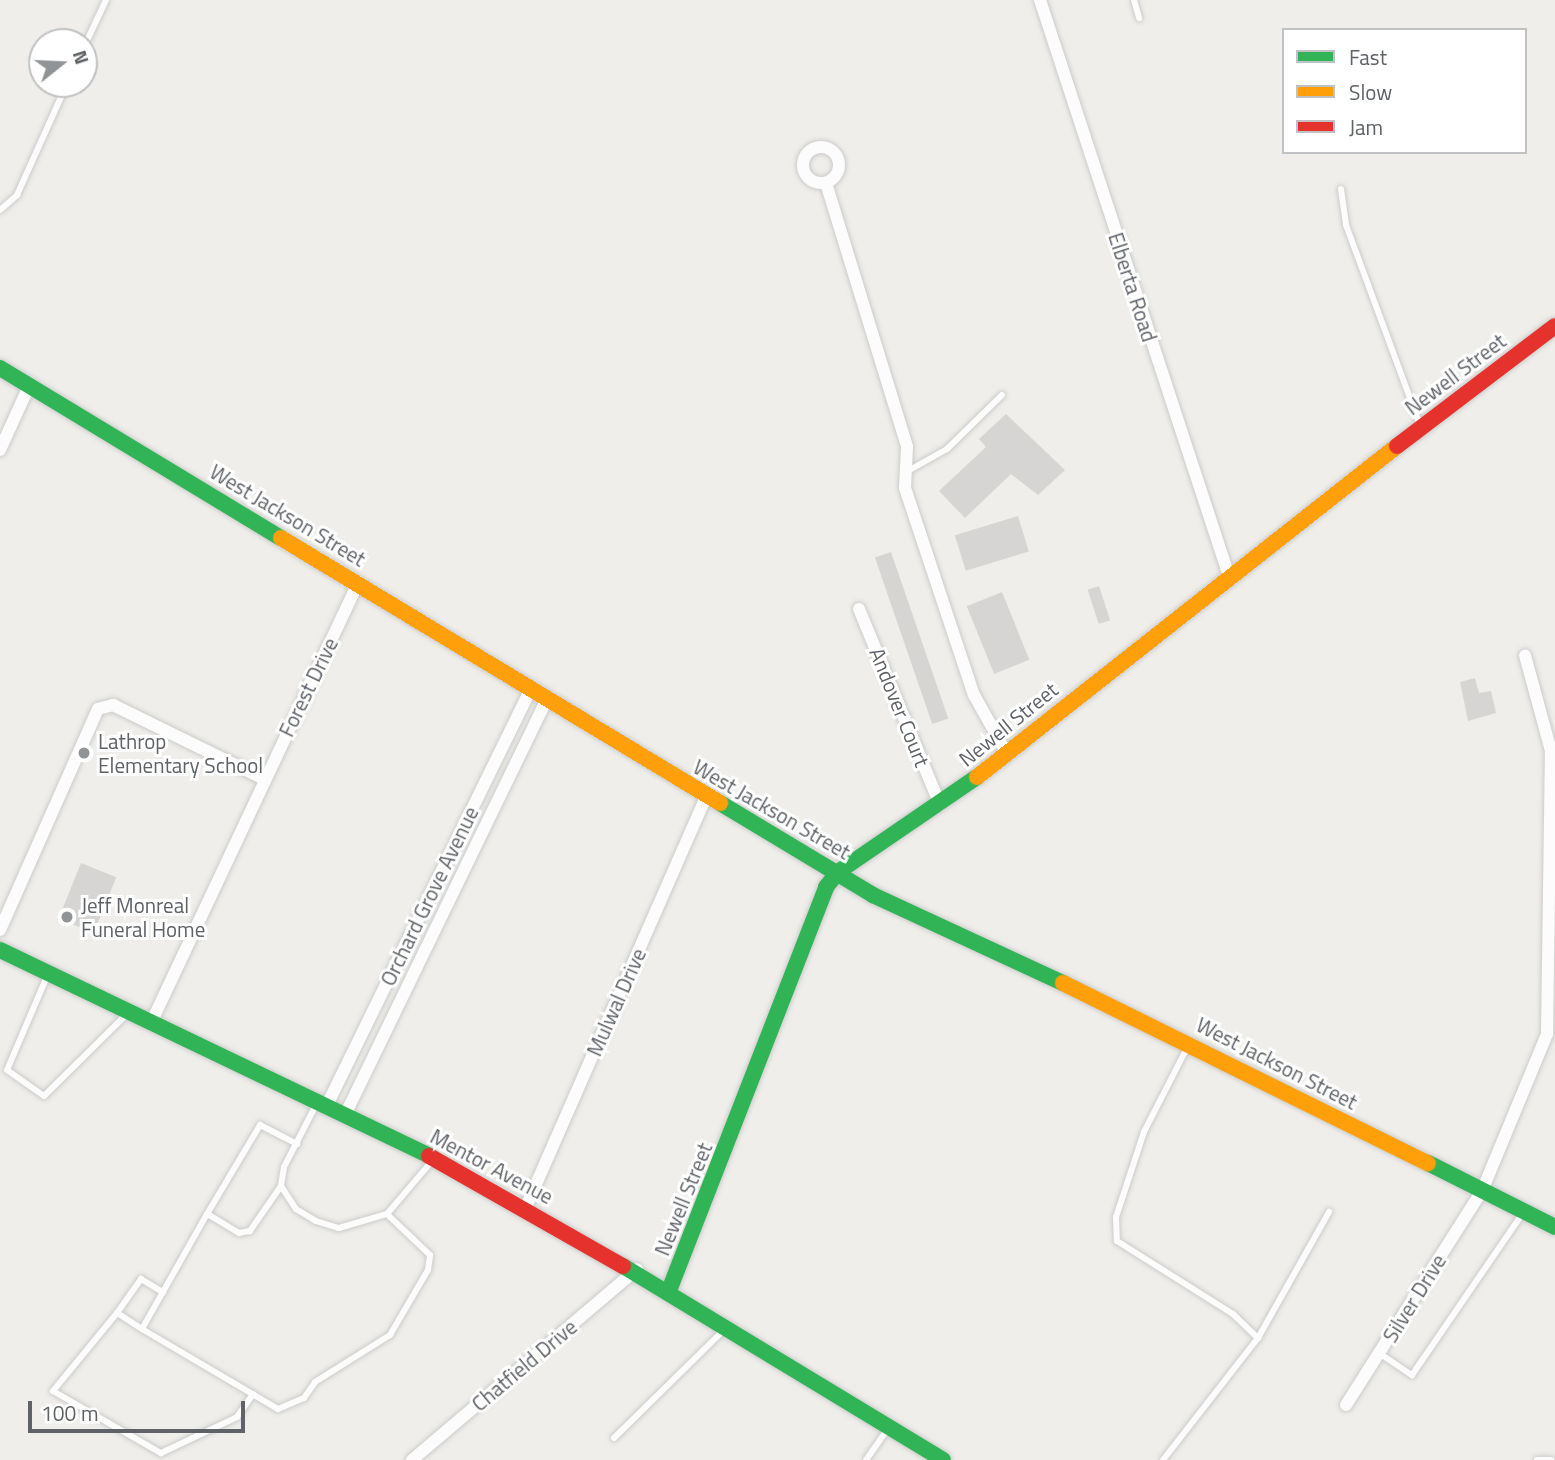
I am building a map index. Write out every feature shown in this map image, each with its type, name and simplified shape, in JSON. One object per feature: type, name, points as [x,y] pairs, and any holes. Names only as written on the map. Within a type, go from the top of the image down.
[{"type":"street","name":"Elberta Road","points":[[1040,0],[1228,573]]},
{"type":"street","points":[[826,183],[907,447],[903,474],[974,695],[1006,752]]},
{"type":"street","name":"Newell Street","points":[[670,1288],[826,887],[838,872],[940,805],[1228,573],[1555,326]]},
{"type":"street","name":"West Jackson Street","points":[[0,368],[359,582],[706,796],[873,895],[1190,1042],[1555,1227]]},
{"type":"street","points":[[0,450],[30,384]]},
{"type":"street","name":"Forest Drive","points":[[152,1021],[359,582]]},
{"type":"street","name":"Andover Court","points":[[859,609],[940,805]]},
{"type":"street","name":"Silver Drive","points":[[1346,1405],[1482,1191],[1547,1034],[1551,751],[1525,655]]},
{"type":"street","name":"Orchard Grove Avenue","points":[[323,1101],[531,689]]},
{"type":"street","name":"Orchard Grove Avenue","points":[[346,1113],[547,699]]},
{"type":"street","points":[[0,930],[98,709],[113,705],[264,779]]},
{"type":"street","name":"Mulwal Drive","points":[[526,1207],[706,796]]},
{"type":"street","name":"Mentor Avenue","points":[[0,950],[323,1101],[526,1207],[670,1288],[943,1460]]},
{"type":"street","name":"Chatfield Drive","points":[[412,1460],[637,1269]]},
{"type":"lane","points":[[93,28],[106,0]]},
{"type":"lane","points":[[1134,0],[1139,18]]},
{"type":"lane","points":[[0,210],[17,195],[61,98]]},
{"type":"lane","points":[[1341,188],[1346,225],[1420,426]]},
{"type":"lane","points":[[903,474],[947,449],[1002,395]]},
{"type":"lane","points":[[48,972],[7,1070],[44,1096],[130,1011]]},
{"type":"lane","points":[[1190,1042],[1144,1132],[1116,1217],[1117,1241],[1233,1314],[1258,1338]]},
{"type":"lane","points":[[207,1214],[239,1233],[250,1231],[281,1186],[297,1144],[323,1101]]},
{"type":"lane","points":[[142,1329],[260,1125],[297,1144]]},
{"type":"lane","points":[[281,1186],[296,1209],[339,1228],[387,1214],[408,1197],[434,1159]]},
{"type":"lane","points":[[1164,1460],[1258,1338],[1329,1212]]},
{"type":"lane","points":[[1378,1353],[1412,1375],[1484,1261],[1524,1212]]},
{"type":"lane","points":[[117,1313],[278,1409],[291,1406],[315,1382],[390,1335],[430,1255],[387,1214]]},
{"type":"lane","points":[[163,1292],[141,1279],[117,1313],[53,1391],[161,1453],[237,1417],[253,1394]]},
{"type":"lane","points":[[614,1438],[728,1325]]},
{"type":"lane","points":[[866,1460],[890,1426]]},
{"type":"lane","points":[[1537,1460],[1551,1460]]},
{"type":"building","points":[[1006,414],[1065,470],[1038,495],[1011,474],[965,518],[939,491],[986,447],[979,439]]},
{"type":"building","points":[[1018,516],[1029,551],[966,571],[955,535]]},
{"type":"building","points":[[891,552],[948,718],[932,724],[875,558]]},
{"type":"building","points":[[1099,586],[1110,620],[1099,624],[1088,590]]},
{"type":"building","points":[[1002,592],[1029,660],[994,674],[967,606]]},
{"type":"building","points":[[1475,678],[1479,693],[1491,691],[1496,713],[1468,721],[1460,682]]},
{"type":"building","points":[[81,863],[116,877],[94,933],[59,919]]},
{"type":"traffic: fast","points":[[0,368],[281,538]]},
{"type":"traffic: fast","points":[[670,1288],[826,887],[838,872],[977,777]]},
{"type":"traffic: fast","points":[[720,803],[873,895],[1063,983]]},
{"type":"traffic: fast","points":[[0,950],[429,1156]]},
{"type":"traffic: fast","points":[[1428,1163],[1555,1227]]},
{"type":"traffic: fast","points":[[623,1266],[943,1460]]},
{"type":"traffic: slow","points":[[977,777],[1397,446]]},
{"type":"traffic: slow","points":[[281,538],[720,803]]},
{"type":"traffic: slow","points":[[1063,983],[1428,1163]]},
{"type":"traffic: jam","points":[[1397,446],[1555,326]]},
{"type":"traffic: jam","points":[[429,1156],[623,1266]]},
{"type":"place","name":"Lathrop Elementary School","points":[[84,753]]},
{"type":"place","name":"Jeff Monreal Funeral Home","points":[[67,917]]}]
